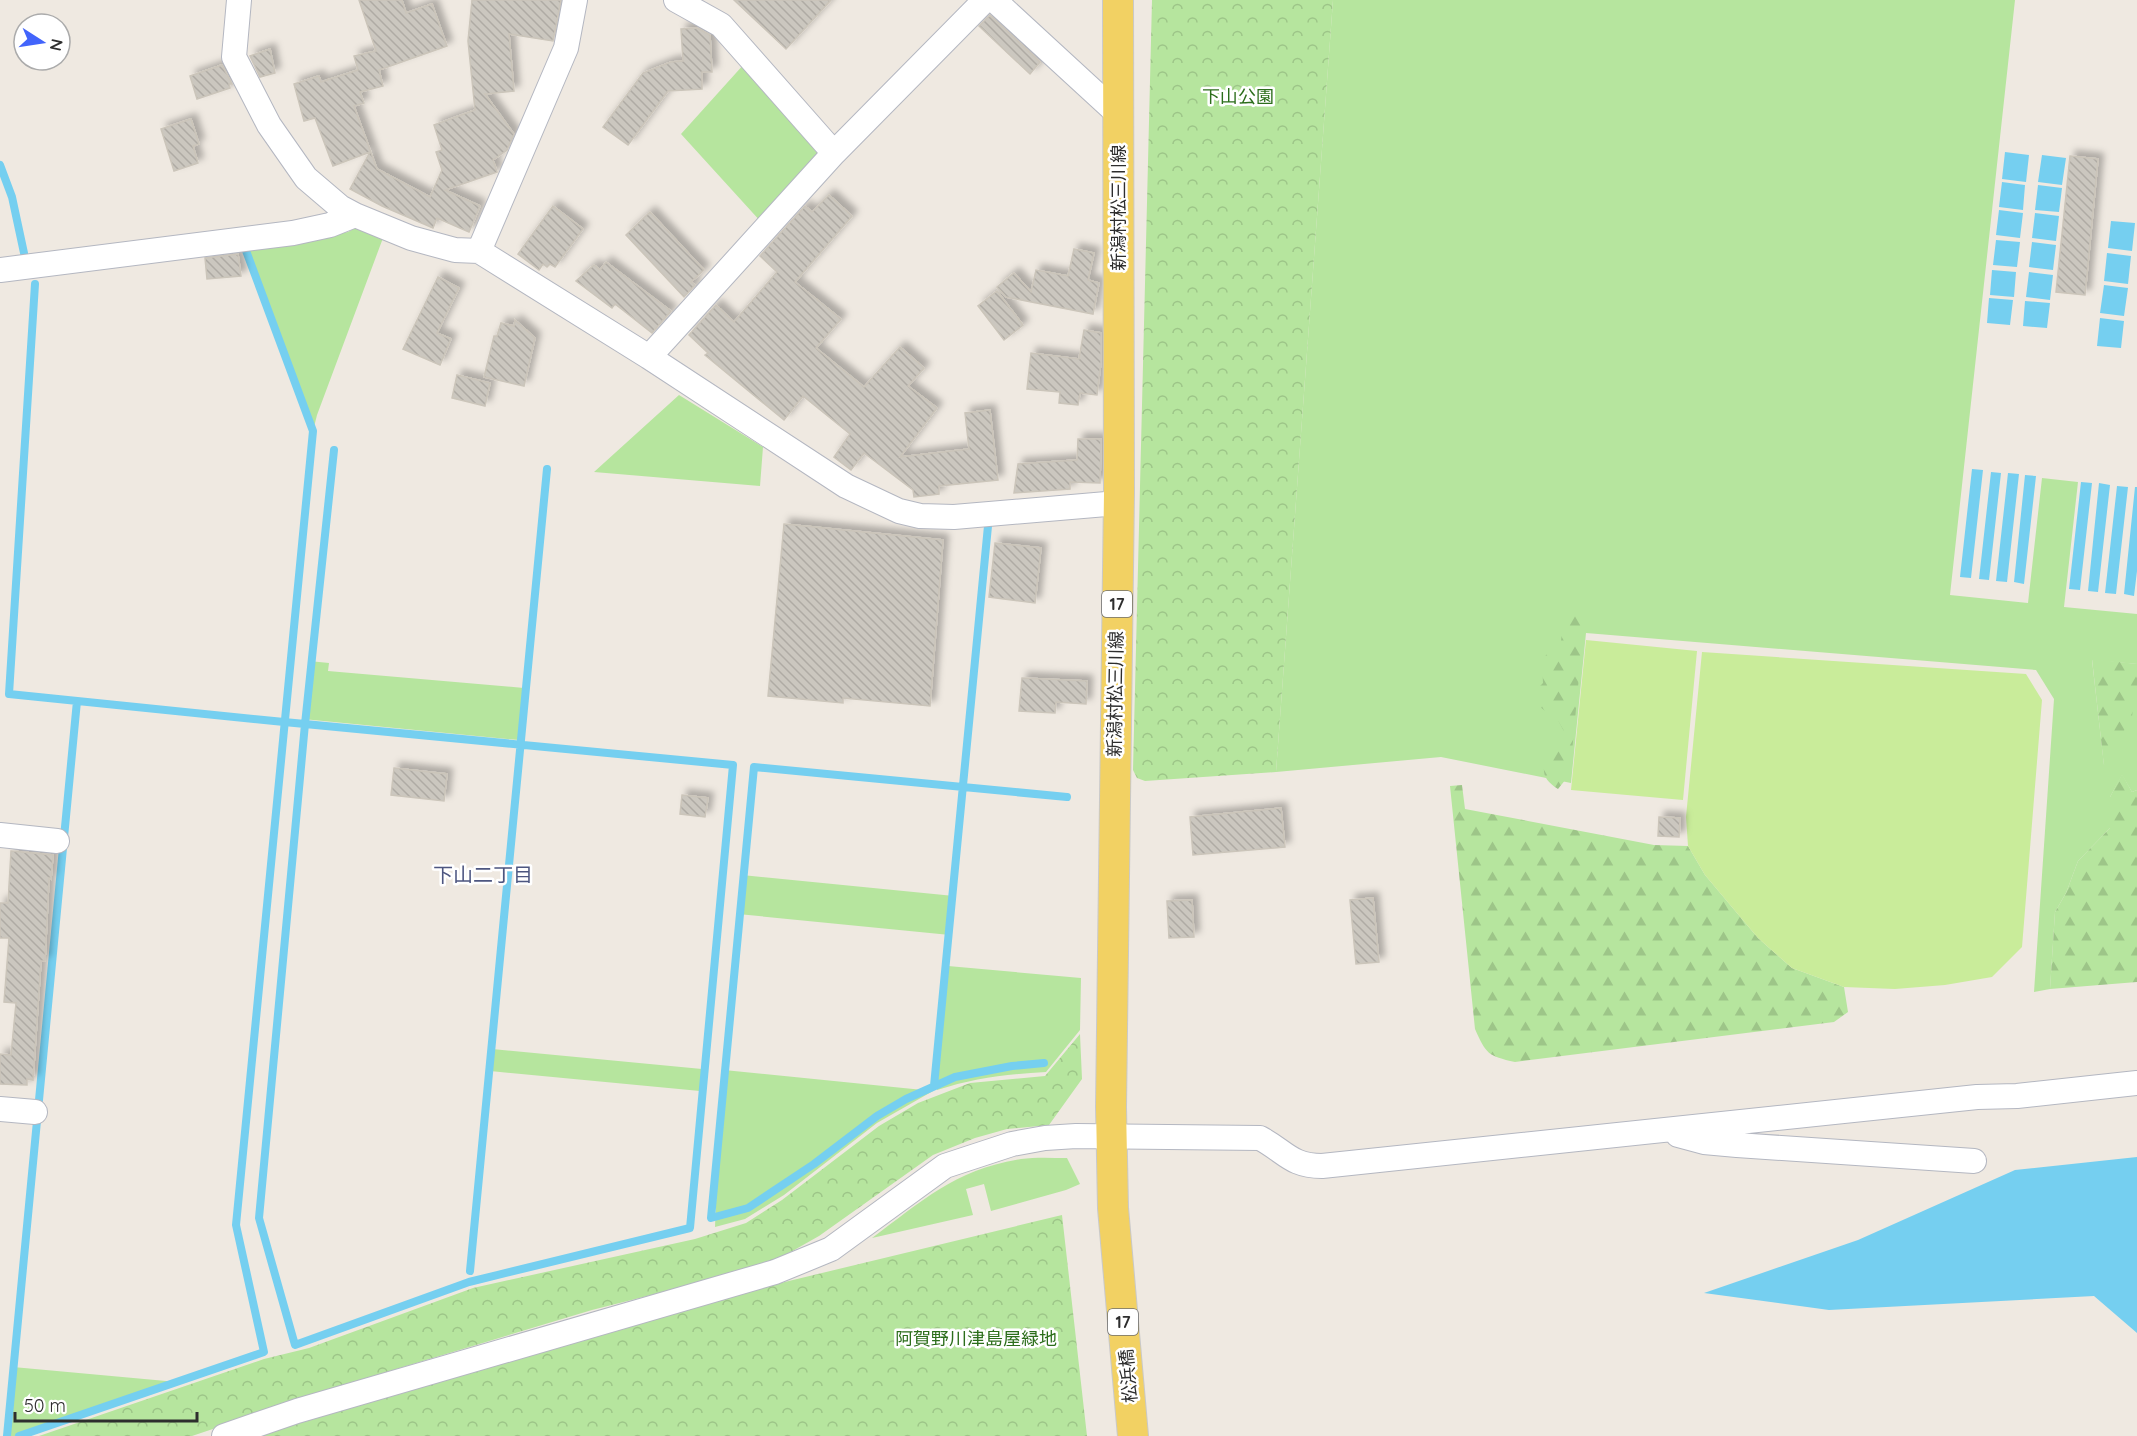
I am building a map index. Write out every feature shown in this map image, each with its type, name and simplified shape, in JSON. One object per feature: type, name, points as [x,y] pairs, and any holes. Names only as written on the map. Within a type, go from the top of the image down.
[{"type":"main road","name":"新潟村松三川線","points":[[1113,1208],[1118,503],[1118,0]]},
{"type":"main road","name":"松浜橋","points":[[1113,1208],[1133,1436]]},
{"type":"street","points":[[239,0],[234,57],[269,125],[306,178],[340,207],[411,238],[455,250],[479,251],[649,357],[846,486],[899,511],[920,516],[954,517],[1118,503]]},
{"type":"street","points":[[479,251],[566,48],[575,0]]},
{"type":"street","points":[[676,0],[721,25],[834,153]]},
{"type":"street","points":[[649,357],[834,153],[985,0]]},
{"type":"street","points":[[994,0],[1118,114]]},
{"type":"street","points":[[0,270],[293,233],[330,225],[355,215]]},
{"type":"street","points":[[0,835],[57,841]]},
{"type":"street","points":[[224,1436],[297,1411],[775,1272],[831,1249],[945,1166],[1012,1144],[1045,1138],[1076,1136],[1260,1138],[1277,1147],[1294,1162],[1308,1166],[1322,1166],[1977,1096],[2018,1096],[2137,1083]]},
{"type":"street","points":[[0,1109],[35,1112]]},
{"type":"street","points":[[1662,1131],[1704,1142],[1974,1161]]},
{"type":"green space","name":"下山公園","points":[[1152,0],[1333,0],[1276,772],[1145,781],[1137,778],[1133,770]]},
{"type":"green space","points":[[1333,0],[2015,0],[1950,595],[2028,603],[2042,478],[2078,482],[2064,607],[2137,614],[2137,664],[2092,660],[2104,765],[2134,698],[2137,699],[2137,790],[2132,792],[2122,775],[2110,797],[2110,828],[2078,861],[2066,893],[2055,912],[2050,989],[2034,992],[2054,699],[2036,670],[1586,633],[1571,783],[1441,757],[1276,772]]},
{"type":"green space","points":[[745,63],[827,152],[762,223],[681,134]]},
{"type":"green space","points":[[357,227],[383,238],[313,431],[245,248],[348,232]]},
{"type":"green space","points":[[679,395],[763,447],[760,486],[594,472]]},
{"type":"green space","points":[[1572,614],[1581,614],[1584,621],[1570,774],[1558,789],[1546,778],[1544,764],[1548,753],[1562,748],[1567,737],[1559,722],[1539,706],[1534,698],[1537,689],[1543,683],[1542,659],[1561,641],[1563,624]]},
{"type":"green space","points":[[1586,640],[1697,651],[1683,800],[1571,790]]},
{"type":"green space","points":[[1702,652],[2026,674],[2042,700],[2022,947],[1992,977],[1945,985],[1895,989],[1844,987],[1792,968],[1758,938],[1705,875],[1688,846],[1686,817]]},
{"type":"green space","points":[[2092,659],[2137,664],[2137,699],[2134,699],[2132,717],[2104,766]]},
{"type":"green space","points":[[309,661],[329,663],[328,671],[524,688],[519,740],[303,719]]},
{"type":"green space","points":[[2122,774],[2132,792],[2137,790],[2137,982],[2050,989],[2055,912],[2066,893],[2078,861],[2110,828],[2110,797]]},
{"type":"green space","points":[[1462,785],[1465,809],[1654,845],[1688,846],[1705,875],[1758,938],[1792,968],[1844,987],[1848,1012],[1834,1022],[1515,1062],[1493,1056],[1485,1049],[1475,1029],[1450,786]]},
{"type":"green space","points":[[742,875],[954,896],[950,935],[738,914]]},
{"type":"green space","points":[[948,966],[1081,978],[1080,1030],[1046,1072],[991,1077],[937,1090]]},
{"type":"green space","points":[[1080,1034],[1082,1079],[1049,1125],[1007,1129],[975,1138],[933,1155],[819,1236],[773,1262],[592,1310],[350,1383],[192,1436],[39,1436],[264,1359],[309,1348],[473,1288],[695,1239],[746,1223],[782,1200],[879,1126],[918,1103],[970,1083],[1045,1076]]},
{"type":"green space","points":[[492,1049],[702,1069],[700,1091],[490,1071]]},
{"type":"green space","points":[[724,1070],[933,1091],[877,1123],[784,1195],[745,1219],[715,1227],[717,1175],[715,1164]]},
{"type":"green space","points":[[1067,1158],[1080,1184],[1066,1190],[991,1211],[984,1184],[966,1189],[973,1215],[872,1238],[924,1199],[977,1170],[1021,1159]]},
{"type":"green space","name":"阿賀野川津島屋緑地","points":[[1062,1215],[1087,1436],[258,1436],[484,1366],[764,1287]]},
{"type":"green space","points":[[13,1367],[177,1382],[19,1436],[10,1436],[6,1428]]},
{"type":"water","points":[[2005,152],[2029,155],[2026,182],[2002,179]]},
{"type":"water","points":[[2042,155],[2066,158],[2062,185],[2038,182]]},
{"type":"water","points":[[2002,182],[2025,185],[2023,210],[1999,207]]},
{"type":"water","points":[[2038,185],[2062,188],[2059,212],[2035,210]]},
{"type":"water","points":[[1999,210],[2023,213],[2020,238],[1996,235]]},
{"type":"water","points":[[2035,213],[2059,216],[2056,241],[2032,238]]},
{"type":"water","points":[[2111,221],[2135,223],[2132,251],[2108,248]]},
{"type":"water","points":[[1996,240],[2020,242],[2017,267],[1993,265]]},
{"type":"water","points":[[2032,242],[2056,245],[2053,270],[2029,267]]},
{"type":"water","points":[[2107,253],[2131,256],[2128,284],[2104,281]]},
{"type":"water","points":[[1992,270],[2016,272],[2014,297],[1990,295]]},
{"type":"water","points":[[2029,272],[2053,275],[2050,300],[2026,297]]},
{"type":"water","points":[[2104,285],[2128,288],[2124,316],[2100,313]]},
{"type":"water","points":[[1989,298],[2013,300],[2010,325],[1987,323]]},
{"type":"water","points":[[2025,301],[2050,303],[2047,328],[2023,326]]},
{"type":"water","points":[[2100,318],[2124,321],[2121,348],[2097,346]]},
{"type":"water","points":[[1972,469],[1983,470],[1971,578],[1960,577]]},
{"type":"water","points":[[1991,472],[2001,473],[1989,580],[1979,579]]},
{"type":"water","points":[[2008,473],[2019,474],[2007,582],[1996,581]]},
{"type":"water","points":[[2025,475],[2036,476],[2024,584],[2014,582]]},
{"type":"water","points":[[2081,482],[2092,483],[2080,590],[2069,589]]},
{"type":"water","points":[[2099,483],[2110,485],[2098,592],[2088,591]]},
{"type":"water","points":[[2117,486],[2128,487],[2116,594],[2105,593]]},
{"type":"water","points":[[2135,487],[2137,487],[2137,571],[2134,596],[2124,594]]},
{"type":"water","points":[[2137,1157],[2137,1333],[2094,1296],[1829,1310],[1704,1293],[1858,1240],[2015,1170]]},
{"type":"building","points":[[359,0],[402,0],[406,13],[432,4],[447,46],[379,70],[383,86],[360,92],[364,103],[354,106],[377,169],[430,197],[442,170],[436,152],[442,150],[434,125],[475,110],[468,41],[472,0],[561,0],[553,41],[509,34],[514,91],[485,94],[514,134],[507,150],[493,160],[497,172],[445,190],[480,206],[469,232],[437,218],[433,228],[350,189],[370,152],[333,166],[315,118],[304,121],[294,84],[319,76],[321,82],[358,70],[354,56],[376,51]]},
{"type":"building","points":[[734,0],[831,0],[786,49]]},
{"type":"building","points":[[990,15],[1040,62],[1030,74],[979,26]]},
{"type":"building","points":[[697,28],[710,35],[712,72],[702,72],[702,89],[668,91],[628,145],[603,127],[643,73],[671,62],[683,61],[681,29]]},
{"type":"building","points":[[270,49],[275,73],[260,77],[250,56]]},
{"type":"building","points":[[222,65],[232,84],[229,84],[230,88],[197,99],[190,76]]},
{"type":"building","points":[[191,119],[199,144],[193,146],[198,163],[174,171],[161,129]]},
{"type":"building","points":[[2070,156],[2098,159],[2085,295],[2056,292]]},
{"type":"building","points":[[829,195],[852,216],[795,282],[841,319],[816,348],[864,387],[900,347],[924,368],[908,386],[937,408],[900,457],[969,449],[965,413],[990,410],[998,480],[939,486],[939,494],[914,497],[913,490],[864,453],[851,470],[834,457],[850,434],[803,396],[784,420],[705,355],[708,353],[689,335],[716,305],[734,322],[777,272],[760,256],[805,206],[812,212]]},
{"type":"building","points":[[553,206],[583,229],[555,267],[550,264],[547,267],[543,264],[539,270],[518,254]]},
{"type":"building","points":[[650,212],[704,270],[691,282],[695,285],[684,297],[626,235]]},
{"type":"building","points":[[1074,249],[1094,253],[1088,280],[1099,283],[1093,314],[1006,297],[997,287],[1014,273],[1031,292],[1036,270],[1068,276]]},
{"type":"building","points":[[238,254],[241,276],[207,279],[205,258]]},
{"type":"building","points":[[606,262],[671,311],[652,333],[615,304],[612,308],[576,281],[594,265],[600,270]]},
{"type":"building","points":[[438,277],[459,288],[437,333],[451,339],[440,365],[403,349]]},
{"type":"building","points":[[997,291],[1023,325],[1004,340],[978,306]]},
{"type":"building","points":[[515,320],[535,338],[524,386],[484,377],[494,336],[497,336],[501,323],[514,326]]},
{"type":"building","points":[[1084,330],[1101,333],[1101,362],[1097,395],[1080,393],[1078,405],[1059,403],[1060,392],[1027,389],[1031,353],[1079,359]]},
{"type":"building","points":[[457,375],[490,383],[485,406],[452,398]]},
{"type":"building","points":[[1078,439],[1101,439],[1100,483],[1070,482],[1070,489],[1014,493],[1018,464],[1077,460]]},
{"type":"building","points":[[784,524],[943,540],[930,706],[843,698],[843,703],[768,696]]},
{"type":"building","points":[[995,543],[1041,548],[1035,603],[989,597]]},
{"type":"building","points":[[1022,678],[1087,681],[1086,704],[1056,702],[1055,713],[1019,711]]},
{"type":"building","points":[[394,768],[447,774],[444,801],[391,795]]},
{"type":"building","points":[[682,795],[708,798],[705,817],[680,814]]},
{"type":"building","points":[[1281,808],[1285,847],[1193,855],[1190,817]]},
{"type":"building","points":[[1659,817],[1680,818],[1679,837],[1658,836]]},
{"type":"building","points":[[11,851],[53,855],[51,879],[49,878],[45,961],[41,961],[33,1080],[27,1079],[27,1085],[0,1084],[0,1054],[11,1055],[16,1003],[4,1002],[9,938],[0,938],[0,903],[8,903]]},
{"type":"building","points":[[1373,898],[1379,962],[1356,964],[1350,900]]},
{"type":"building","points":[[1192,900],[1194,937],[1169,938],[1167,901]]},
{"type":"waterway","points":[[0,165],[12,197],[24,253]]},
{"type":"waterway","points":[[19,1436],[264,1352],[236,1225],[313,431],[245,248]]},
{"type":"waterway","points":[[35,284],[9,694],[284,722],[305,724],[733,765],[690,1228],[469,1282],[295,1345],[259,1218],[305,724],[334,450]]},
{"type":"waterway","points":[[470,1271],[547,469]]},
{"type":"waterway","points":[[934,1086],[988,526]]},
{"type":"waterway","points":[[7,1436],[77,701]]},
{"type":"waterway","points":[[1044,1063],[1012,1066],[955,1077],[906,1099],[877,1116],[814,1164],[748,1208],[711,1218],[754,767],[1067,797]]},
{"type":"district","name":"下山二丁目","points":[[483,874]]}]
